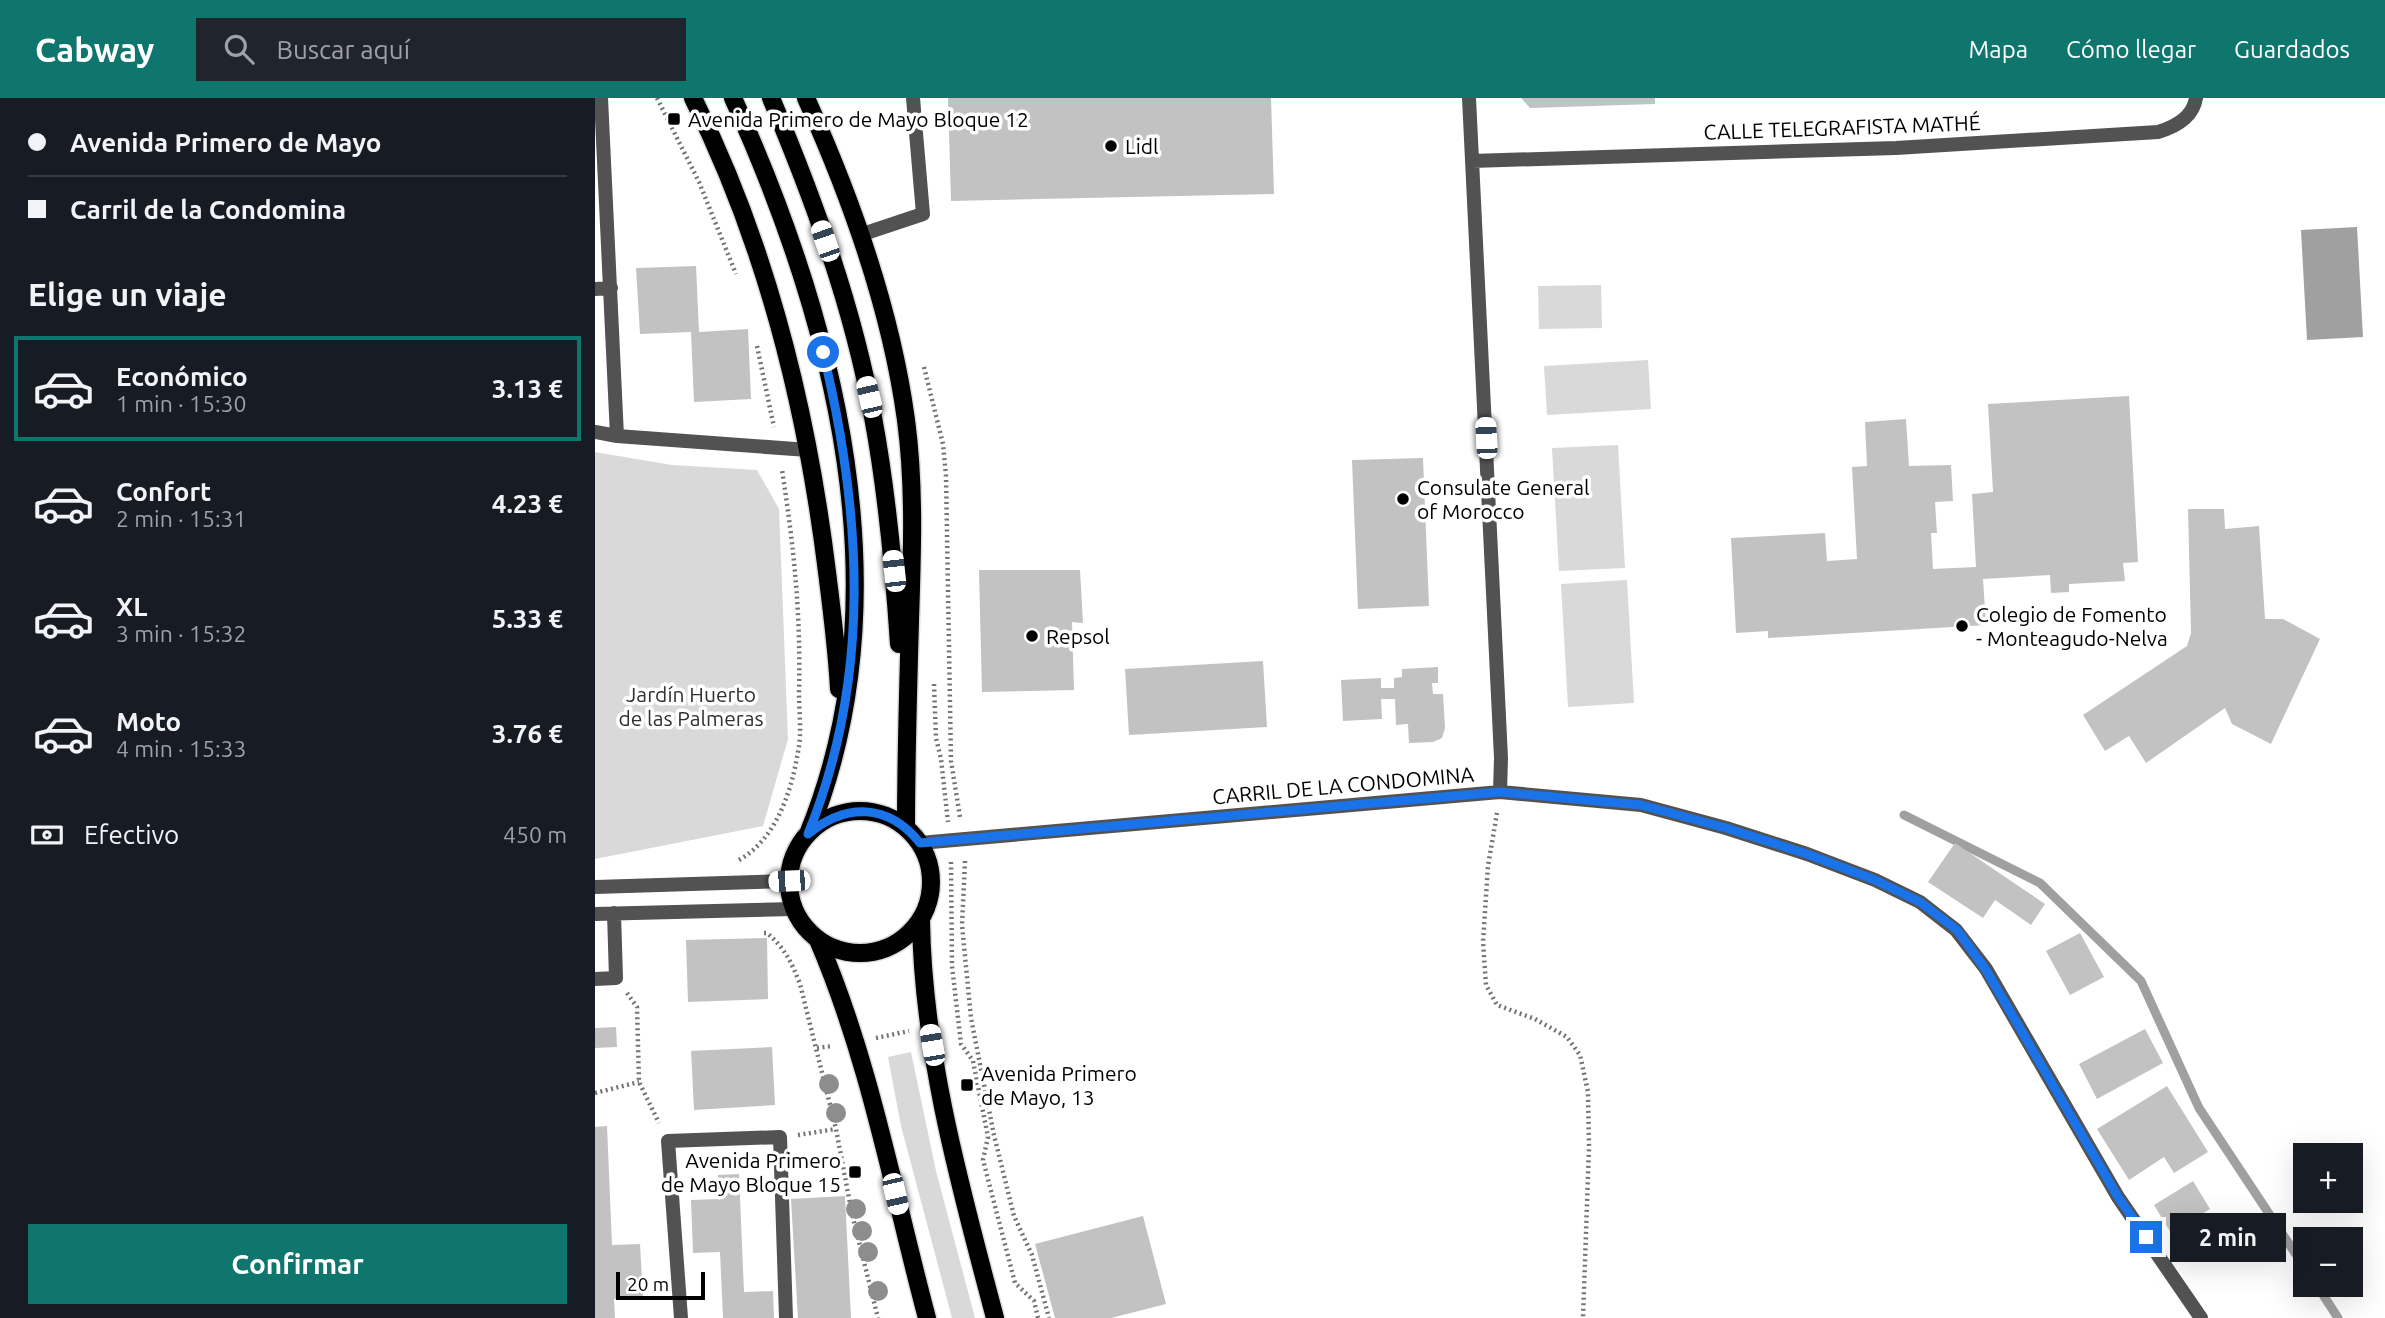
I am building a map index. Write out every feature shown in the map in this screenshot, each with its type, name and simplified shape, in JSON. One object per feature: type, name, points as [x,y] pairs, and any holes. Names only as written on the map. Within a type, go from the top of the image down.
[{"type":"main road","points":[[694,98],[725,166],[765,277],[795,384],[808,450],[831,605],[840,727]]},
{"type":"main road","points":[[733,98],[771,185],[801,272],[831,386],[854,535],[855,579],[851,654],[840,727],[826,790],[808,834],[794,856],[789,881],[794,909],[800,921],[818,940],[835,978],[857,1042],[927,1318]]},
{"type":"main road","points":[[771,98],[803,175],[832,261],[873,416],[888,511],[894,571],[906,749]]},
{"type":"main road","points":[[806,98],[833,160],[860,235],[886,321],[906,422],[913,543],[906,828]]},
{"type":"main road","points":[[808,834],[825,820],[845,813],[867,811],[888,817],[906,828],[920,843],[927,855],[932,882],[927,909],[921,921],[908,936],[892,946],[873,952],[844,951],[818,940]]},
{"type":"main road","points":[[921,921],[921,950],[929,1027],[950,1137],[995,1318]]},
{"type":"street","points":[[601,98],[617,436]]},
{"type":"street","points":[[860,235],[923,214],[913,98]]},
{"type":"street","points":[[1469,98],[1501,758],[1500,792]]},
{"type":"street","name":"CALLE TELEGRAFISTA MATHÉ","points":[[1472,161],[1896,148],[2158,132],[2175,126],[2195,107],[2196,98]]},
{"type":"street","points":[[595,289],[611,288]]},
{"type":"street","points":[[595,432],[617,436],[808,450]]},
{"type":"street","name":"CARRIL DE LA CONDOMINA","points":[[920,843],[1500,792],[1641,805],[1807,854],[1875,880],[1920,902],[1957,930],[1986,970],[2118,1197],[2201,1318]]},
{"type":"street","points":[[595,887],[789,881]]},
{"type":"street","points":[[595,914],[794,909]]},
{"type":"street","points":[[595,979],[616,978],[614,913]]},
{"type":"street","points":[[681,1318],[668,1141],[780,1137],[786,1318]]},
{"type":"path","points":[[657,98],[699,182],[741,286]]},
{"type":"path","points":[[735,862],[755,851],[770,833],[786,797],[799,750],[798,585],[778,448],[755,336]]},
{"type":"path","points":[[916,361],[921,385]]},
{"type":"path","points":[[923,365],[943,444],[946,476],[951,761],[971,1018],[994,1135],[1014,1216],[1032,1255],[1049,1318]]},
{"type":"path","points":[[934,683],[936,738],[957,840],[950,934],[961,1044],[973,1061],[988,1137],[983,1160],[1016,1283],[1034,1301],[1038,1318]]},
{"type":"path","points":[[1500,792],[1488,866],[1483,942],[1486,985],[1497,1005],[1535,1019],[1567,1037],[1580,1055],[1588,1092],[1589,1147],[1583,1318]]},
{"type":"path","points":[[755,933],[767,933],[781,944],[800,984],[878,1318]]},
{"type":"path","points":[[616,978],[637,1007],[639,1082],[668,1141]]},
{"type":"path","points":[[817,1048],[971,1018]]},
{"type":"path","points":[[595,1093],[639,1082]]},
{"type":"path","points":[[780,1137],[836,1129]]},
{"type":"green space","points":[[1601,285],[1602,328],[1539,329],[1538,286]]},
{"type":"green space","points":[[1648,360],[1651,409],[1547,415],[1544,366]]},
{"type":"green space","points":[[1618,445],[1625,568],[1559,571],[1552,448]]},
{"type":"green space","name":"Jardín Huerto de las Palmeras","points":[[595,452],[672,465],[757,470],[779,509],[788,739],[763,826],[595,859]]},
{"type":"green space","points":[[1627,580],[1634,703],[1568,707],[1561,584]]},
{"type":"green space","points":[[911,1052],[936,1171],[975,1318],[952,1318],[901,1126],[888,1057]]},
{"type":"shaded area","points":[[2357,227],[2363,337],[2307,340],[2301,230]]},
{"type":"building","name":"Lidl","points":[[948,98],[1271,98],[1274,194],[951,201]]},
{"type":"building","points":[[1521,98],[1655,98],[1655,104],[1530,108]]},
{"type":"building","points":[[696,266],[699,332],[748,329],[751,399],[694,402],[691,332],[640,334],[636,268]]},
{"type":"building","points":[[2129,396],[2138,562],[2123,563],[2125,581],[2069,584],[2069,592],[2051,593],[2050,575],[1983,579],[1986,625],[1768,638],[1768,631],[1736,633],[1731,538],[1825,533],[1827,561],[1857,559],[1852,467],[1867,466],[1865,422],[1906,419],[1909,466],[1951,465],[1953,501],[1935,502],[1937,533],[1931,533],[1933,569],[1976,567],[1972,494],[1993,492],[1988,404]]},
{"type":"building","points":[[1423,458],[1429,606],[1358,609],[1352,460]]},
{"type":"building","points":[[2188,509],[2224,509],[2225,529],[2259,526],[2265,619],[2283,619],[2320,639],[2271,744],[2232,724],[2225,708],[2146,763],[2129,736],[2105,751],[2083,715],[2187,646],[2191,633]]},
{"type":"building","points":[[979,570],[1080,570],[1083,623],[1072,622],[1074,690],[982,692]]},
{"type":"building","points":[[1263,661],[1267,727],[1129,735],[1125,669]]},
{"type":"building","points":[[1438,667],[1438,683],[1432,683],[1433,694],[1443,694],[1445,728],[1442,738],[1433,742],[1409,743],[1408,724],[1396,725],[1395,699],[1381,699],[1382,719],[1343,721],[1341,680],[1381,678],[1381,688],[1394,688],[1394,678],[1402,677],[1402,669]]},
{"type":"building","points":[[1955,843],[2045,904],[2031,925],[1995,900],[1983,918],[1928,882]]},
{"type":"building","points":[[2080,933],[2104,977],[2070,995],[2046,951]]},
{"type":"building","points":[[767,938],[768,999],[688,1002],[686,940]]},
{"type":"building","points":[[616,1027],[617,1047],[595,1048],[595,1028]]},
{"type":"building","points":[[2145,1029],[2163,1063],[2097,1099],[2079,1064]]},
{"type":"building","points":[[772,1047],[775,1105],[694,1110],[691,1051]]},
{"type":"building","points":[[2167,1086],[2208,1152],[2174,1173],[2164,1157],[2129,1180],[2097,1129]]},
{"type":"building","points":[[607,1126],[612,1245],[640,1244],[643,1298],[614,1299],[615,1318],[595,1318],[595,1127]]},
{"type":"building","points":[[739,1174],[744,1292],[773,1291],[774,1318],[723,1318],[720,1252],[693,1253],[691,1200],[719,1199],[718,1175]]},
{"type":"building","points":[[2193,1181],[2210,1209],[2171,1233],[2154,1205]]},
{"type":"building","points":[[845,1196],[851,1318],[798,1318],[791,1199]]},
{"type":"building","points":[[1143,1216],[1166,1304],[1111,1318],[1055,1318],[1035,1244]]},
{"type":"waterway","points":[[1904,815],[2040,883],[2141,981],[2199,1108],[2293,1250]]},
{"type":"waterway","points":[[2324,1297],[2338,1318]]},
{"type":"place","name":"Avenida Primero de Mayo Bloque 12","points":[[674,119]]},
{"type":"place","name":"Lidl","points":[[1111,146]]},
{"type":"place","name":"Consulate General of Morocco","points":[[1403,499]]},
{"type":"place","name":"Colegio de Fomento - Monteagudo-Nelva","points":[[1962,626]]},
{"type":"place","name":"Repsol","points":[[1032,636]]},
{"type":"place","name":"Avenida Primero de Mayo, 13","points":[[967,1085]]},
{"type":"place","name":"Avenida Primero de Mayo Bloque 15","points":[[855,1172]]},
{"type":"route","points":[[823,352],[851,499],[855,579],[851,654],[840,727],[826,790],[808,834],[825,820],[845,813],[867,811],[888,817],[906,828],[920,843],[1500,792],[1641,805],[1726,828],[1807,854],[1875,880],[1920,902],[1957,930],[1986,970],[2118,1197],[2146,1237]]}]
